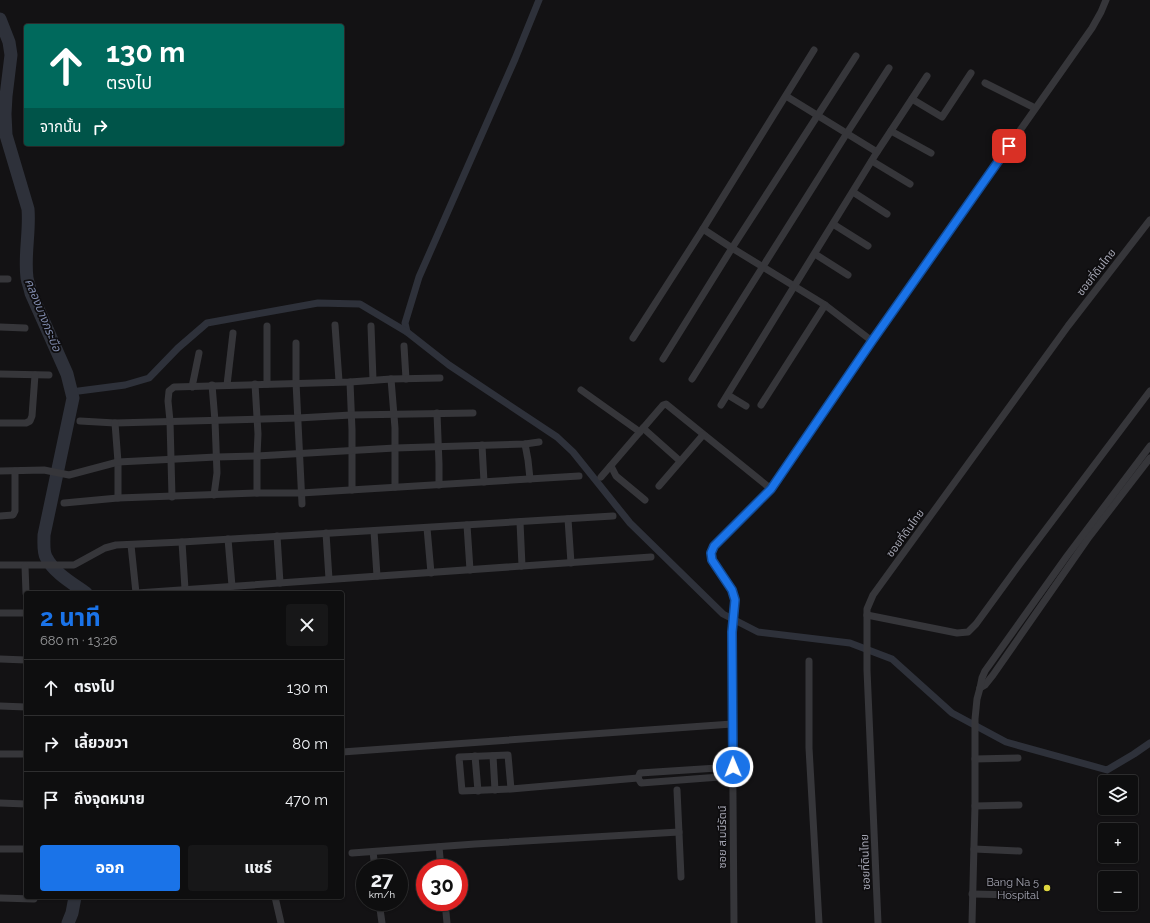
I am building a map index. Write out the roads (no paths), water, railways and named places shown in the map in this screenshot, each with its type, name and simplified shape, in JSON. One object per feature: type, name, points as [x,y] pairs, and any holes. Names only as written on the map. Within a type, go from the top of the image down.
[{"type":"street","points":[[601,477],[663,405],[666,404],[771,489],[872,341],[1092,28],[1106,0]]},
{"type":"street","points":[[633,338],[703,229],[814,50]]},
{"type":"street","points":[[663,359],[732,248],[856,56]]},
{"type":"street","points":[[692,379],[889,68]]},
{"type":"street","points":[[912,99],[942,117],[971,74]]},
{"type":"street","points":[[721,405],[877,152],[927,76]]},
{"type":"street","points":[[985,83],[1035,108]]},
{"type":"street","points":[[786,96],[877,152]]},
{"type":"street","points":[[891,131],[931,153]]},
{"type":"street","points":[[872,161],[910,184]]},
{"type":"street","points":[[853,192],[887,214]]},
{"type":"street","name":"ซอยที่ดินไทย","points":[[878,923],[867,670],[867,609],[873,595],[1068,326],[1150,220]]},
{"type":"street","points":[[833,224],[868,246]]},
{"type":"street","points":[[703,229],[825,305],[872,341]]},
{"type":"street","points":[[815,254],[848,275]]},
{"type":"street","points":[[761,405],[825,305]]},
{"type":"street","points":[[335,325],[339,381]]},
{"type":"street","points":[[267,326],[267,384]]},
{"type":"street","points":[[371,326],[373,380]]},
{"type":"street","points":[[0,327],[26,328]]},
{"type":"street","points":[[227,385],[233,333]]},
{"type":"street","points":[[296,343],[296,382],[302,504]]},
{"type":"street","points":[[404,346],[406,379]]},
{"type":"street","points":[[192,387],[199,353]]},
{"type":"street","points":[[0,374],[49,375]]},
{"type":"street","points":[[0,422],[26,423],[30,421],[32,416],[35,375]]},
{"type":"street","points":[[172,497],[168,401],[169,391],[174,387],[440,378]]},
{"type":"street","points":[[391,379],[396,448],[395,487]]},
{"type":"street","points":[[350,382],[352,490]]},
{"type":"street","points":[[255,384],[258,419],[257,493]]},
{"type":"street","points":[[212,385],[217,473],[214,495]]},
{"type":"street","points":[[581,390],[641,430],[680,461]]},
{"type":"street","points":[[867,614],[957,633],[968,632],[976,624],[1150,391]]},
{"type":"street","points":[[728,395],[746,406]]},
{"type":"street","points":[[437,413],[439,485]]},
{"type":"street","points":[[80,421],[115,423],[215,421],[393,414],[473,413]]},
{"type":"street","points":[[115,423],[118,462],[118,498]]},
{"type":"street","points":[[659,486],[703,434]]},
{"type":"street","points":[[0,471],[44,470],[69,475],[118,462],[396,448],[525,444],[539,442]]},
{"type":"street","points":[[525,444],[530,479]]},
{"type":"street","points":[[482,445],[484,482]]},
{"type":"street","points":[[1103,515],[1150,446]]},
{"type":"street","points":[[972,923],[975,806],[975,719],[977,699],[980,688],[985,685],[993,675],[1017,633],[1067,556],[1150,458]]},
{"type":"street","points":[[611,466],[616,476],[644,500]]},
{"type":"street","points":[[0,516],[13,515],[15,511],[15,471]]},
{"type":"street","points":[[64,503],[118,498],[257,493],[301,493],[579,476]]},
{"type":"street","name":"ซอย ส.มนีรัตน์","points":[[734,923],[732,724],[733,632],[735,600],[732,590],[712,560],[711,553],[714,546],[771,489]]},
{"type":"street","points":[[0,565],[74,565],[105,548],[116,545],[613,516]]},
{"type":"street","points":[[568,519],[571,563]]},
{"type":"street","points":[[520,522],[522,566]]},
{"type":"street","points":[[467,525],[470,570]]},
{"type":"street","points":[[427,528],[431,573]]},
{"type":"street","points":[[374,531],[377,576]]},
{"type":"street","points":[[326,533],[329,579]]},
{"type":"street","points":[[277,536],[280,583]]},
{"type":"street","points":[[228,539],[232,586]]},
{"type":"street","points":[[182,542],[185,589]]},
{"type":"street","points":[[131,545],[137,591]]},
{"type":"street","points":[[161,591],[651,557]]},
{"type":"street","points":[[26,591],[27,566]]},
{"type":"street","points":[[0,613],[24,613]]},
{"type":"street","points":[[0,659],[24,660]]},
{"type":"street","points":[[809,661],[809,748],[819,923]]},
{"type":"street","points":[[0,706],[24,707]]},
{"type":"street","points":[[344,752],[732,724]]},
{"type":"street","points":[[0,754],[24,754]]},
{"type":"street","points":[[511,789],[508,755],[459,757],[462,791],[511,789],[638,778]]},
{"type":"street","points":[[475,756],[478,790]]},
{"type":"street","points":[[493,756],[495,790]]},
{"type":"street","points":[[975,759],[1018,758]]},
{"type":"street","points":[[638,778],[640,773],[733,767]]},
{"type":"street","points":[[638,778],[640,783],[733,776]]},
{"type":"street","points":[[677,790],[681,877]]},
{"type":"street","points":[[0,803],[24,804]]},
{"type":"street","points":[[975,806],[1019,805]]},
{"type":"street","points":[[352,854],[475,844],[679,832]]},
{"type":"street","points":[[440,847],[441,859]]},
{"type":"street","points":[[0,849],[24,849]]},
{"type":"street","points":[[974,849],[1019,851]]},
{"type":"street","points":[[373,852],[374,859]]},
{"type":"street","points":[[972,894],[1017,895]]},
{"type":"street","points":[[0,898],[24,899]]},
{"type":"street","points":[[275,899],[281,923]]},
{"type":"street","points":[[380,911],[382,923]]},
{"type":"street","points":[[446,911],[447,923]]},
{"type":"waterway","points":[[539,0],[515,59],[419,277],[405,323],[407,332],[449,365],[557,437],[573,452],[630,523],[723,614],[758,632],[850,643],[892,659],[952,713],[1006,742],[1107,770],[1150,743]]},
{"type":"waterway","name":"คลองบางกระบือ","points":[[0,19],[9,42],[11,55],[6,96],[6,135],[28,209],[26,261],[27,278],[31,293],[67,374],[73,398],[44,535],[44,552],[49,563],[58,573],[83,591]]},
{"type":"waterway","points":[[71,392],[125,385],[149,378],[178,348],[207,323],[318,303],[360,304],[407,332]]},
{"type":"waterway","name":"คลองบางกระบือ","points":[[68,923],[75,899]]},
{"type":"place","name":"Bang Na 5 Hospital","points":[[1047,888]]}]
